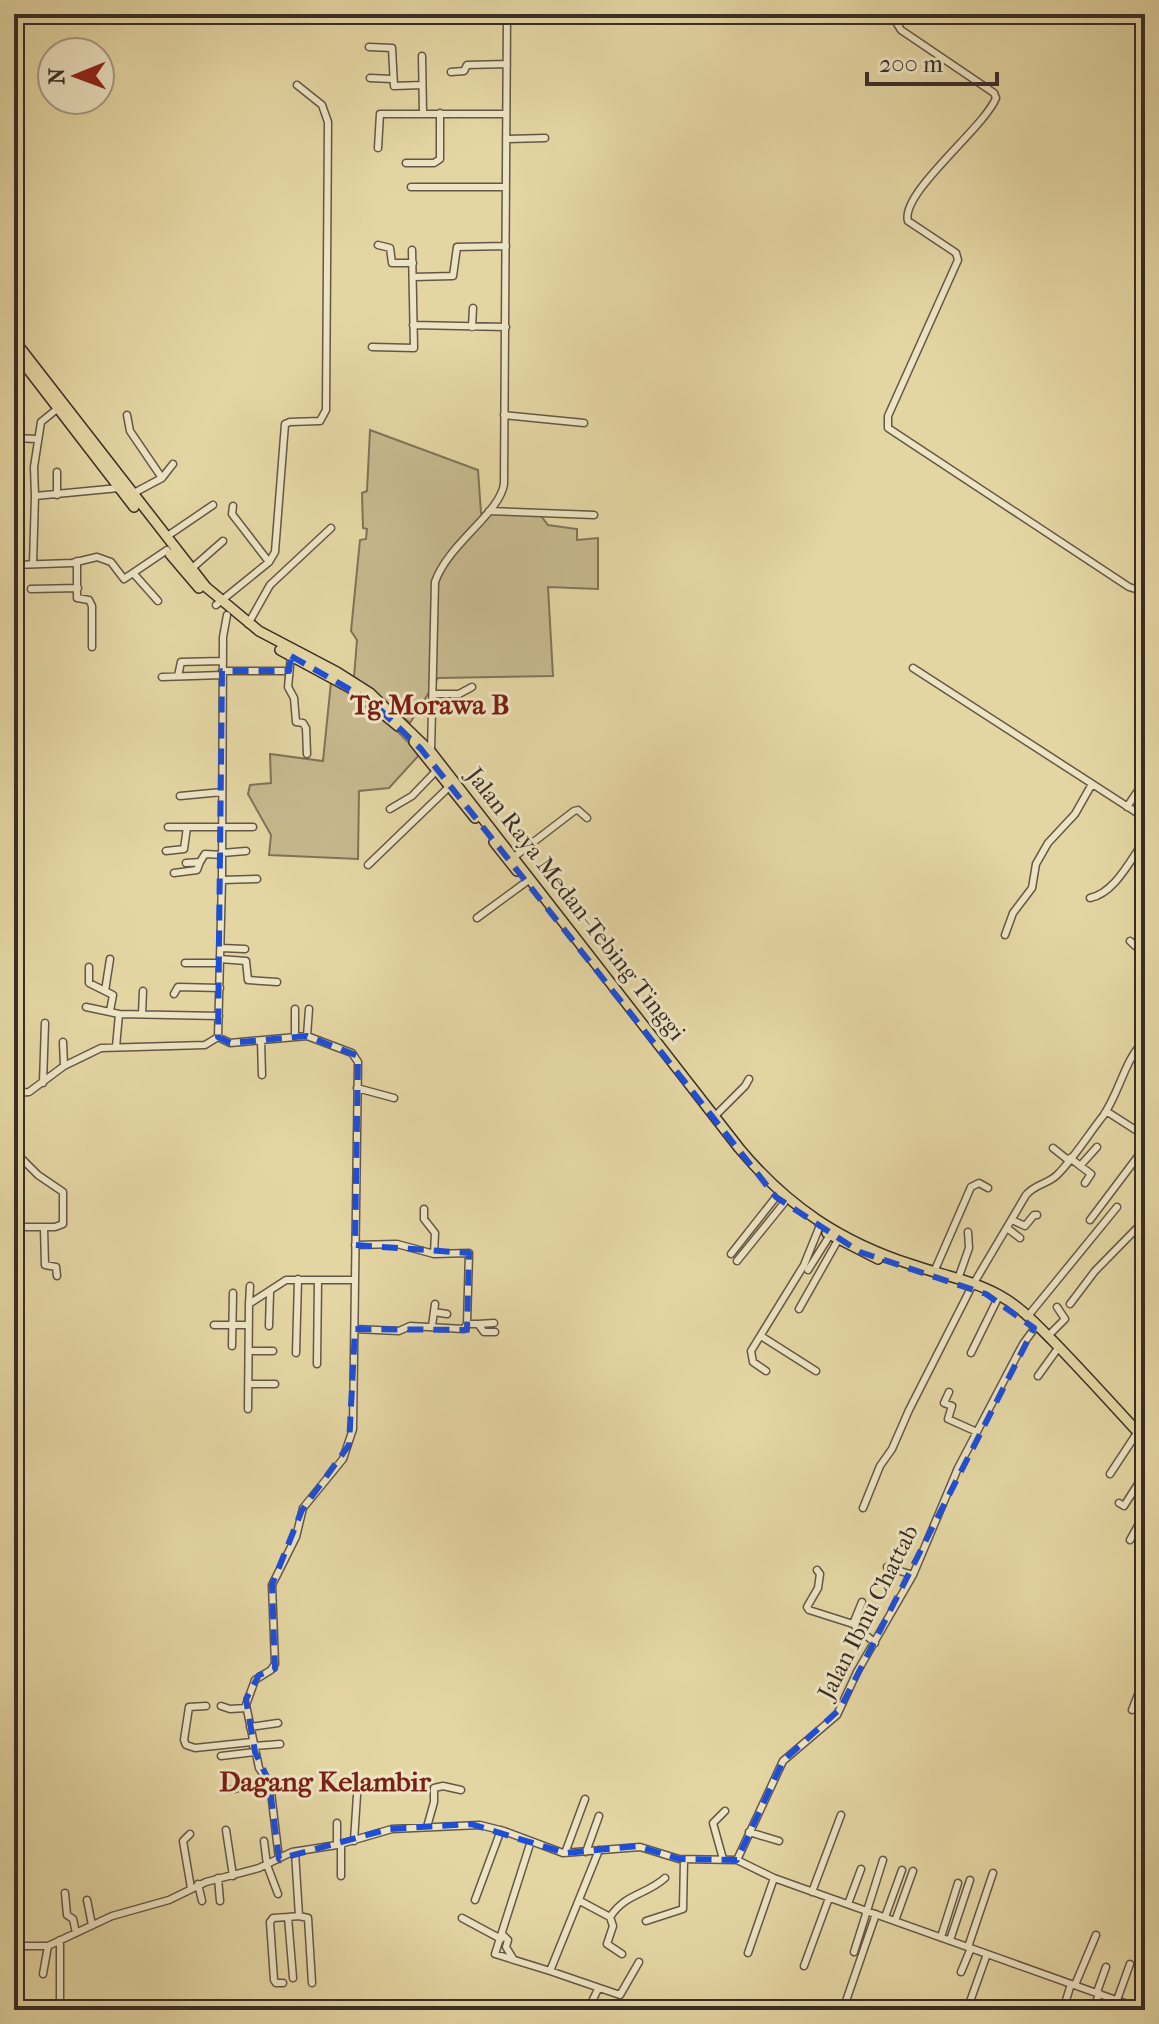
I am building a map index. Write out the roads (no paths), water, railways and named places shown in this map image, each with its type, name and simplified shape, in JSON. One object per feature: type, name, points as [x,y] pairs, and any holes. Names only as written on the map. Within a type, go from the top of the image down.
[{"type":"highway","name":"Jalan Raya Medan-Tebing Tinggi","points":[[14,340],[119,488],[186,575],[248,624],[370,693],[431,752],[760,1172],[795,1206],[819,1223],[878,1253],[958,1279],[1012,1309],[1048,1336],[1141,1435],[1145,1447]]},
{"type":"highway","name":"Jalan Raya Medan-Tebing Tinggi","points":[[14,351],[57,409],[76,426],[227,615],[372,702],[410,738],[722,1135],[780,1200],[834,1238],[879,1259],[998,1294],[1028,1316],[1056,1351],[1141,1435]]},
{"type":"street","points":[[431,752],[435,582],[458,543],[489,511],[503,489],[507,14]]},
{"type":"street","points":[[891,14],[901,30],[996,95],[990,109],[929,177],[908,211],[908,221],[956,253],[958,260],[888,416],[888,428],[1129,587],[1145,592]]},
{"type":"street","points":[[369,47],[392,48],[394,86],[422,85]]},
{"type":"street","points":[[422,56],[423,113]]},
{"type":"street","points":[[451,72],[464,71],[467,65],[507,64]]},
{"type":"street","points":[[370,78],[392,79]]},
{"type":"street","points":[[218,603],[269,562],[276,548],[284,427],[290,422],[320,421],[326,410],[328,122],[322,105],[296,89]]},
{"type":"street","points":[[406,163],[434,163],[440,159],[440,113]]},
{"type":"street","points":[[378,148],[380,114],[506,114]]},
{"type":"street","points":[[506,139],[545,138]]},
{"type":"street","points":[[949,138],[958,146]]},
{"type":"street","points":[[411,187],[506,187]]},
{"type":"street","points":[[378,245],[390,248],[390,262],[413,263]]},
{"type":"street","points":[[413,277],[453,276],[457,247],[506,246]]},
{"type":"street","points":[[372,347],[414,348],[412,250]]},
{"type":"street","points":[[472,327],[473,308]]},
{"type":"street","points":[[413,325],[506,327]]},
{"type":"street","points":[[33,564],[37,439],[41,422],[57,409]]},
{"type":"street","points":[[127,415],[130,431],[162,478]]},
{"type":"street","points":[[504,415],[584,423]]},
{"type":"street","points":[[14,438],[37,439]]},
{"type":"street","points":[[132,494],[162,478],[173,464]]},
{"type":"street","points":[[57,472],[57,495]]},
{"type":"street","points":[[35,496],[119,488]]},
{"type":"street","points":[[165,538],[213,505]]},
{"type":"street","points":[[233,506],[232,514],[269,562]]},
{"type":"street","points":[[489,511],[594,515]]},
{"type":"street","points":[[248,624],[270,585],[331,528]]},
{"type":"street","points":[[190,570],[223,541]]},
{"type":"street","points":[[14,565],[66,564],[97,557],[111,562],[124,579],[167,550]]},
{"type":"street","points":[[77,561],[78,599],[91,603],[92,647]]},
{"type":"street","points":[[134,574],[158,601]]},
{"type":"street","points":[[31,589],[78,588]]},
{"type":"street","points":[[218,1037],[222,661],[223,629],[227,615]]},
{"type":"street","points":[[291,656],[288,688],[294,698],[296,722],[303,723],[306,728],[307,754]]},
{"type":"street","points":[[178,676],[181,662],[222,661]]},
{"type":"street","points":[[170,666],[179,666]]},
{"type":"street","points":[[913,668],[1145,818]]},
{"type":"street","points":[[162,677],[289,671]]},
{"type":"street","points":[[434,694],[459,694],[472,687]]},
{"type":"street","points":[[390,809],[412,796],[437,770]]},
{"type":"street","points":[[1127,807],[1145,780]]},
{"type":"street","points":[[1005,935],[1013,913],[1032,888],[1036,864],[1048,843],[1075,814],[1092,784]]},
{"type":"street","points":[[368,865],[450,786]]},
{"type":"street","points":[[180,796],[222,792]]},
{"type":"street","points":[[514,857],[574,811],[578,810],[587,818]]},
{"type":"street","points":[[168,827],[253,827]]},
{"type":"street","points":[[166,851],[184,849],[187,827]]},
{"type":"street","points":[[1090,898],[1109,889],[1145,840]]},
{"type":"street","points":[[174,873],[197,870],[205,854],[246,851]]},
{"type":"street","points":[[186,863],[200,862]]},
{"type":"street","points":[[222,880],[257,879]]},
{"type":"street","points":[[477,918],[526,882]]},
{"type":"street","points":[[1130,941],[1145,955]]},
{"type":"street","points":[[221,948],[245,949]]},
{"type":"street","points":[[105,991],[110,959]]},
{"type":"street","points":[[185,963],[246,961],[248,980],[277,982]]},
{"type":"street","points":[[89,967],[89,983],[113,995],[110,1011]]},
{"type":"street","points":[[174,994],[178,987],[220,988]]},
{"type":"street","points":[[142,1014],[143,991]]},
{"type":"street","points":[[86,1007],[119,1014],[219,1016]]},
{"type":"street","points":[[295,1009],[295,1036]]},
{"type":"street","points":[[307,1036],[309,1009]]},
{"type":"street","points":[[116,1047],[119,1014]]},
{"type":"street","points":[[43,1083],[45,1023]]},
{"type":"street","points":[[18,1025],[16,1227],[63,1226],[63,1193],[19,1156]]},
{"type":"street","points":[[218,1037],[227,1043],[307,1036],[356,1057],[354,1419],[343,1459],[303,1508],[296,1537],[273,1582],[275,1664],[255,1680],[246,1699],[253,1747],[259,1768],[269,1781],[279,1859]]},
{"type":"street","points":[[17,1093],[29,1092],[64,1066],[101,1048],[205,1045],[218,1037]]},
{"type":"street","points":[[863,1508],[880,1466],[892,1449],[972,1286],[1029,1191],[1056,1177],[1106,1111],[1131,1056],[1145,1040]]},
{"type":"street","points":[[261,1041],[262,1075]]},
{"type":"street","points":[[63,1042],[64,1066]]},
{"type":"street","points":[[715,1116],[749,1079]]},
{"type":"street","points":[[357,1088],[394,1098]]},
{"type":"street","points":[[1106,1111],[1145,1136]]},
{"type":"street","points":[[1080,1166],[1097,1147]]},
{"type":"street","points":[[1090,1220],[1145,1147]]},
{"type":"street","points":[[1053,1148],[1091,1175],[1085,1183]]},
{"type":"street","points":[[934,1272],[971,1187],[979,1183],[988,1188]]},
{"type":"street","points":[[731,1254],[780,1200]]},
{"type":"street","points":[[737,1261],[780,1200]]},
{"type":"street","points":[[1028,1316],[1117,1207]]},
{"type":"street","points":[[424,1209],[424,1219],[435,1233],[434,1254]]},
{"type":"street","points":[[1012,1220],[1025,1226],[1037,1215]]},
{"type":"street","points":[[1070,1304],[1095,1271],[1145,1220]]},
{"type":"street","points":[[44,1228],[45,1266],[56,1267],[57,1276]]},
{"type":"street","points":[[766,1371],[750,1356],[804,1265],[819,1228]]},
{"type":"street","points":[[1007,1228],[1020,1238]]},
{"type":"street","points":[[958,1279],[969,1248],[968,1232]]},
{"type":"street","points":[[808,1270],[834,1238]]},
{"type":"street","points":[[799,1309],[834,1238]]},
{"type":"street","points":[[355,1245],[401,1244],[434,1254],[469,1253],[467,1324],[462,1329],[432,1326],[410,1326],[399,1331],[355,1329]]},
{"type":"street","points":[[296,1353],[298,1279]]},
{"type":"street","points":[[249,1304],[286,1280],[355,1280]]},
{"type":"street","points":[[317,1364],[318,1280]]},
{"type":"street","points":[[248,1409],[250,1286]]},
{"type":"street","points":[[269,1326],[270,1292]]},
{"type":"street","points":[[233,1293],[232,1342],[249,1339]]},
{"type":"street","points":[[971,1353],[997,1300]]},
{"type":"street","points":[[1048,1336],[1065,1319],[1057,1307]]},
{"type":"street","points":[[432,1326],[434,1308],[447,1314]]},
{"type":"street","points":[[467,1324],[494,1323]]},
{"type":"street","points":[[478,1324],[482,1331],[495,1332]]},
{"type":"street","points":[[214,1325],[249,1325]]},
{"type":"street","name":"Jalan Ibnu Chattab","points":[[737,1860],[780,1767],[787,1757],[837,1715],[857,1672],[910,1579],[977,1432],[1023,1344],[1036,1327]]},
{"type":"street","points":[[761,1336],[816,1371]]},
{"type":"street","points":[[249,1351],[273,1351]]},
{"type":"street","points":[[1038,1376],[1056,1351]]},
{"type":"street","points":[[249,1384],[275,1384]]},
{"type":"street","points":[[939,1414],[949,1392]]},
{"type":"street","points":[[944,1403],[952,1406],[948,1419],[977,1432]]},
{"type":"street","points":[[1110,1474],[1141,1435]]},
{"type":"street","points":[[1119,1503],[1124,1506],[1145,1473]]},
{"type":"street","points":[[1130,1540],[1145,1513]]},
{"type":"street","points":[[887,1567],[904,1573],[910,1579]]},
{"type":"street","points":[[817,1570],[819,1583],[807,1608],[816,1614],[853,1624],[875,1643]]},
{"type":"street","points":[[853,1624],[862,1602]]},
{"type":"street","points":[[1132,1710],[1145,1676]]},
{"type":"street","points":[[206,1706],[189,1707],[186,1745],[195,1748],[280,1744]]},
{"type":"street","points":[[221,1706],[246,1708]]},
{"type":"street","points":[[250,1727],[278,1723]]},
{"type":"street","points":[[221,1756],[253,1747]]},
{"type":"street","points":[[229,1790],[269,1781]]},
{"type":"street","points":[[427,1827],[434,1802],[433,1789],[443,1786],[461,1790]]},
{"type":"street","points":[[353,1841],[357,1795]]},
{"type":"street","points":[[565,1853],[585,1799]]},
{"type":"street","points":[[723,1859],[713,1822],[725,1811]]},
{"type":"street","points":[[812,1892],[841,1815]]},
{"type":"street","points":[[586,1852],[599,1816]]},
{"type":"street","points":[[337,1823],[341,1876]]},
{"type":"street","points":[[17,1982],[18,1947],[48,1946],[119,1914],[169,1900],[198,1884],[267,1865],[295,1852],[339,1845],[389,1829],[471,1824],[501,1830],[565,1853],[637,1846],[684,1860],[737,1860],[774,1878],[1142,2010],[1145,1999]]},
{"type":"street","points":[[226,1830],[233,1876]]},
{"type":"street","points":[[475,1900],[501,1830]]},
{"type":"street","points":[[749,1832],[779,1841]]},
{"type":"street","points":[[190,1834],[183,1841],[191,1888]]},
{"type":"street","points":[[264,1841],[267,1865],[278,1894]]},
{"type":"street","points":[[531,1841],[495,1954],[621,1995],[639,1962]]},
{"type":"street","points":[[550,1971],[599,1850]]},
{"type":"street","points":[[295,1852],[299,1916]]},
{"type":"street","points":[[646,1921],[685,1908],[684,1860]]},
{"type":"street","points":[[854,1952],[883,1860]]},
{"type":"street","points":[[848,1904],[861,1869]]},
{"type":"street","points":[[885,1917],[902,1870]]},
{"type":"street","points":[[895,1921],[913,1871]]},
{"type":"street","points":[[961,1972],[993,1873]]},
{"type":"street","points":[[218,1878],[220,1901]]},
{"type":"street","points":[[610,1917],[618,1904],[634,1894],[655,1887],[665,1878]]},
{"type":"street","points":[[748,1953],[774,1878]]},
{"type":"street","points":[[950,1940],[970,1880]]},
{"type":"street","points":[[941,1937],[958,1883]]},
{"type":"street","points":[[198,1884],[202,1901]]},
{"type":"street","points":[[65,1893],[67,1915],[73,1919],[76,1933]]},
{"type":"street","points":[[804,1966],[829,1898]]},
{"type":"street","points":[[87,1900],[92,1925]]},
{"type":"street","points":[[580,1901],[610,1917],[613,1926],[607,1944],[622,1954]]},
{"type":"street","points":[[846,2001],[876,1914]]},
{"type":"street","points":[[283,1983],[274,1980],[270,1922],[273,1918],[299,1916],[308,1918],[312,1983]]},
{"type":"street","points":[[288,1917],[293,1978]]},
{"type":"street","points":[[462,1918],[508,1940],[506,1947],[514,1960]]},
{"type":"street","points":[[1063,2010],[1096,1935]]},
{"type":"street","points":[[60,1940],[60,2005]]},
{"type":"street","points":[[43,1974],[48,1946]]},
{"type":"street","points":[[292,1950],[311,1949]]},
{"type":"street","points":[[967,2010],[987,1954]]},
{"type":"street","points":[[1117,2000],[1130,1964]]},
{"type":"street","points":[[1094,2010],[1106,1967]]},
{"type":"street","points":[[588,2010],[598,1989]]},
{"type":"street","points":[[1104,2010],[1108,1997]]},
{"type":"district","name":"Tg Morawa B","points":[[430,704]]},
{"type":"district","name":"Dagang Kelambir","points":[[325,1781]]}]
